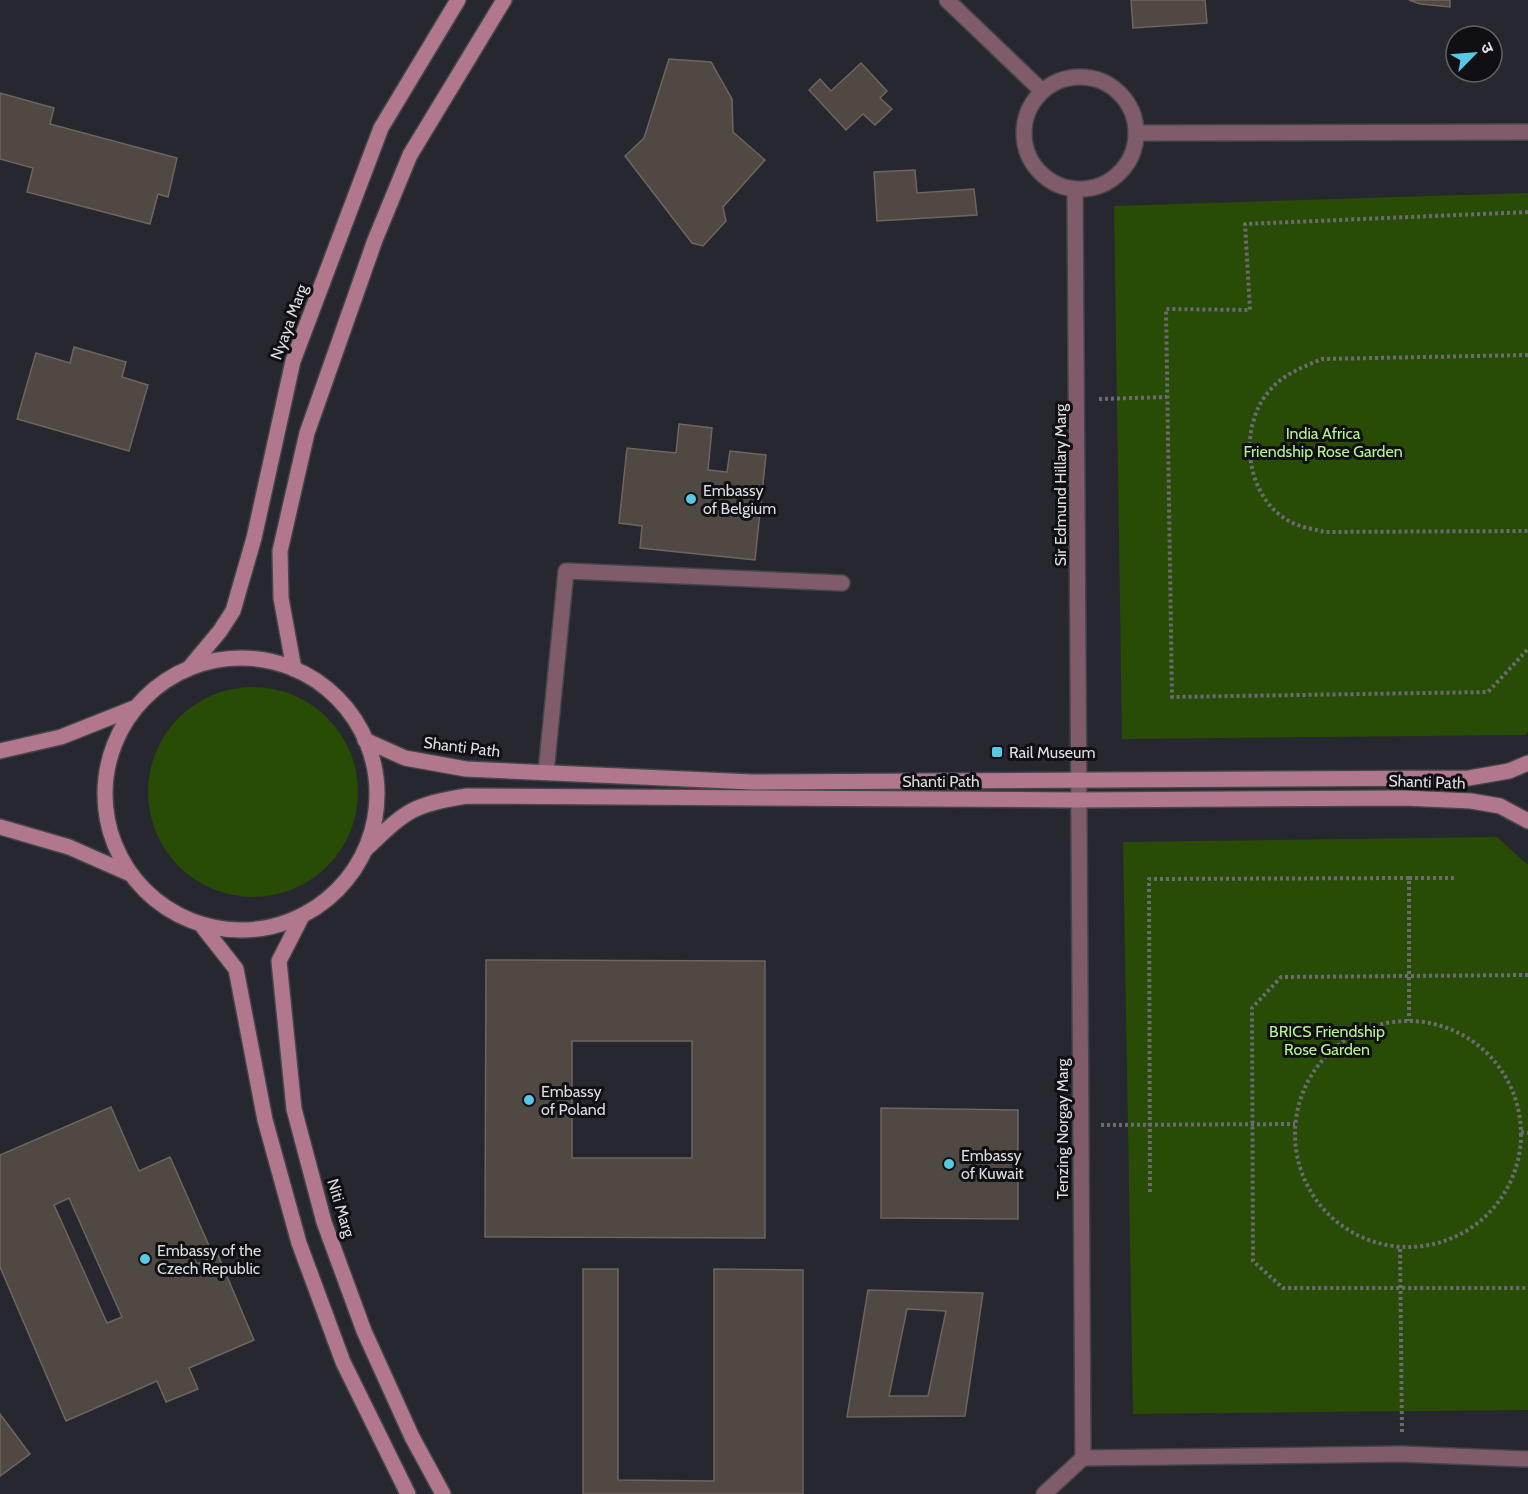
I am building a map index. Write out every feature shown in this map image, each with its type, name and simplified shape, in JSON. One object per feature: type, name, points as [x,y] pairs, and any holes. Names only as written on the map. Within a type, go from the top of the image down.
[{"type":"main road","name":"Nyaya Marg","points":[[190,668],[220,631],[233,610],[254,538],[293,361],[381,128],[458,0]]},
{"type":"main road","points":[[294,669],[281,598],[280,551],[307,434],[375,240],[410,154],[504,0]]},
{"type":"main road","points":[[129,873],[116,852],[104,802],[110,753],[120,729],[134,708],[159,684],[190,668],[215,660],[242,658],[268,661],[294,669],[316,682],[336,698],[353,718],[365,740],[375,776],[376,814],[366,849],[350,877],[328,900],[301,918],[278,927],[253,932],[203,927]]},
{"type":"main road","points":[[0,751],[61,737],[134,708]]},
{"type":"main road","name":"Shanti Path","points":[[365,740],[405,758],[466,769],[752,782],[1468,777],[1509,771],[1528,763]]},
{"type":"main road","name":"Shanti Path","points":[[366,849],[406,812],[435,801],[467,796],[1077,800],[1404,798],[1471,801],[1500,806],[1528,821]]},
{"type":"main road","points":[[0,827],[69,846],[129,873],[203,927],[236,969],[265,1120],[299,1243],[343,1362],[408,1494]]},
{"type":"main road","name":"Niti Marg","points":[[301,918],[279,961],[294,1109],[324,1222],[364,1331],[412,1437],[443,1494]]},
{"type":"street","points":[[947,0],[1041,90]]},
{"type":"street","points":[[1095,78],[1112,85],[1125,98],[1134,115],[1137,133],[1134,152],[1125,168],[1111,181],[1094,188],[1075,190],[1049,180],[1030,160],[1024,142],[1024,123],[1030,105],[1041,90],[1057,80],[1095,78]]},
{"type":"street","points":[[1137,133],[1528,132]]},
{"type":"street","name":"Sir Edmund Hillary Marg","points":[[1075,190],[1078,400],[1077,800]]},
{"type":"street","points":[[546,772],[566,571],[842,584]]},
{"type":"street","name":"Tenzing Norgay Marg","points":[[1077,800],[1083,1458]]},
{"type":"street","points":[[1044,1494],[1083,1458],[1402,1454],[1528,1459]]},
{"type":"path","points":[[1528,212],[1245,224],[1250,310],[1166,309],[1172,698],[1488,692],[1528,649]]},
{"type":"path","points":[[1528,355],[1322,359],[1299,368],[1271,388],[1256,412],[1248,446],[1254,478],[1272,506],[1293,523],[1324,532],[1528,531]]},
{"type":"path","points":[[1078,400],[1167,397]]},
{"type":"path","points":[[1409,878],[1409,1021]]},
{"type":"path","points":[[1150,1192],[1149,879],[1455,878]]},
{"type":"path","points":[[1528,975],[1281,977],[1252,1008],[1253,1261],[1283,1288],[1528,1288]]},
{"type":"path","points":[[1409,1021],[1441,1026],[1461,1034],[1488,1054],[1508,1081],[1516,1101],[1521,1132],[1516,1167],[1508,1188],[1496,1206],[1481,1221],[1442,1243],[1400,1248],[1377,1243],[1338,1223],[1322,1207],[1300,1168],[1295,1146],[1296,1124],[1308,1081],[1336,1047],[1354,1034],[1375,1026],[1409,1021]]},
{"type":"path","points":[[1080,1126],[1296,1124]]},
{"type":"path","points":[[1521,1132],[1528,1133]]},
{"type":"path","points":[[1400,1248],[1402,1454]]},
{"type":"green space","name":"India Africa Friendship Rose Garden","points":[[1528,193],[1528,732],[1525,735],[1122,739],[1114,206]]},
{"type":"green space","points":[[253,687],[273,689],[293,695],[311,705],[327,718],[340,734],[350,752],[356,772],[358,792],[356,812],[350,832],[340,850],[327,866],[311,879],[293,889],[273,895],[253,897],[233,895],[213,889],[195,879],[179,866],[166,850],[156,832],[150,812],[148,792],[150,772],[156,752],[166,734],[179,718],[195,705],[213,695],[233,689]]},
{"type":"green space","name":"BRICS Friendship Rose Garden","points":[[1497,837],[1528,865],[1528,1410],[1133,1414],[1123,842]]},
{"type":"building","points":[[1131,0],[1205,0],[1207,23],[1133,28]]},
{"type":"building","points":[[1409,0],[1450,0],[1450,7],[1420,4]]},
{"type":"building","points":[[669,59],[711,62],[732,99],[733,132],[765,160],[723,207],[726,221],[703,246],[692,243],[625,156],[644,138]]},
{"type":"building","points":[[861,63],[887,91],[880,98],[892,109],[875,125],[863,114],[846,130],[809,90],[820,79],[831,91]]},
{"type":"building","points":[[0,93],[54,108],[50,124],[177,158],[168,197],[158,194],[150,224],[27,192],[33,168],[0,159]]},
{"type":"building","points":[[915,170],[917,193],[974,189],[977,215],[877,221],[874,172]]},
{"type":"building","points":[[74,347],[126,362],[122,377],[148,385],[129,451],[17,419],[36,353],[70,363]]},
{"type":"building","name":"Embassy of Belgium","points":[[679,424],[712,428],[708,470],[727,472],[730,451],[766,455],[755,560],[640,548],[642,526],[619,523],[627,448],[676,453]]},
{"type":"building","name":"Embassy of Poland","points":[[486,960],[765,961],[765,1238],[485,1237]],"holes":[[[572,1041],[692,1041],[692,1158],[572,1158]]]},
{"type":"building","name":"Embassy of the Czech Republic","points":[[111,1107],[139,1171],[170,1157],[210,1248],[193,1255],[197,1264],[218,1255],[254,1340],[189,1368],[198,1389],[166,1402],[157,1381],[66,1421],[0,1267],[0,1155]],"holes":[[[69,1198],[122,1317],[107,1323],[54,1205]]]},
{"type":"building","name":"Embassy of Kuwait","points":[[881,1108],[1018,1110],[1018,1219],[881,1218]]},
{"type":"building","points":[[583,1269],[618,1269],[618,1480],[714,1481],[714,1269],[803,1270],[803,1494],[583,1494]]},
{"type":"building","points":[[868,1290],[983,1293],[965,1416],[847,1417]],"holes":[[[907,1309],[946,1311],[928,1396],[889,1396]]]},
{"type":"building","points":[[0,1414],[30,1454],[0,1476]]},
{"type":"place","name":"Embassy of Belgium","points":[[691,499]]},
{"type":"place","name":"Rail Museum","points":[[997,752]]},
{"type":"place","name":"Embassy of Poland","points":[[529,1100]]},
{"type":"place","name":"Embassy of Kuwait","points":[[949,1164]]},
{"type":"place","name":"Embassy of the Czech Republic","points":[[145,1259]]}]
